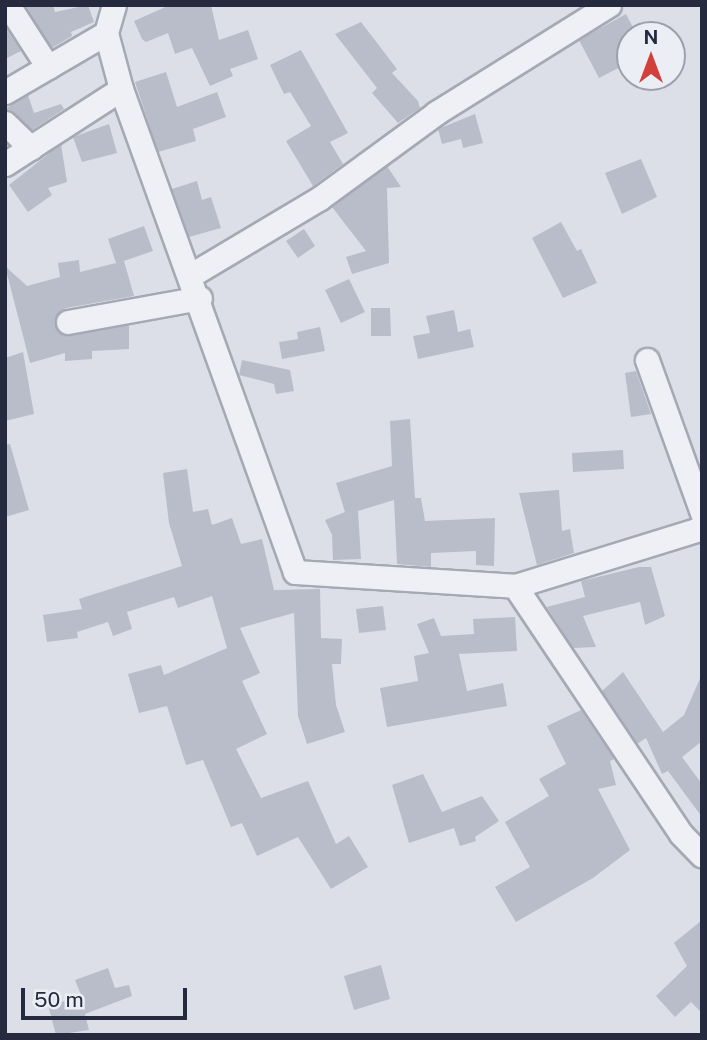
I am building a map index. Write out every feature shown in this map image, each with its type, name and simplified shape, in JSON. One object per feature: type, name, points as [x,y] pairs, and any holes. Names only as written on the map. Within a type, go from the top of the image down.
[{"type":"street","points":[[8,5],[48,67]]},
{"type":"street","points":[[114,5],[106,33],[121,89],[200,298],[295,572],[515,586],[702,528]]},
{"type":"street","points":[[191,275],[320,198],[436,113],[609,5]]},
{"type":"street","points":[[5,92],[106,33]]},
{"type":"street","points":[[5,164],[121,89]]},
{"type":"street","points":[[5,122],[30,148]]},
{"type":"street","points":[[68,322],[200,298]]},
{"type":"street","points":[[648,360],[702,513]]},
{"type":"street","points":[[515,586],[681,834],[702,856]]},
{"type":"building","points":[[25,5],[53,5],[55,12],[88,5],[94,22],[71,32],[72,36],[52,48]]},
{"type":"building","points":[[170,5],[211,5],[219,40],[248,30],[258,59],[230,69],[233,76],[210,86],[192,48],[175,54],[168,33],[146,42],[142,39],[134,21]]},
{"type":"building","points":[[626,14],[630,21],[616,21],[616,69],[599,78],[579,40]]},
{"type":"building","points":[[361,22],[397,69],[392,73],[418,101],[420,108],[398,123],[372,93],[377,88],[335,34]]},
{"type":"building","points":[[5,27],[21,51],[5,59]]},
{"type":"building","points":[[301,50],[348,133],[330,142],[343,164],[313,186],[286,141],[311,126],[290,92],[284,94],[270,65]]},
{"type":"building","points":[[166,72],[177,107],[217,92],[226,117],[193,129],[196,141],[158,152],[135,82]]},
{"type":"building","points":[[28,95],[34,113],[61,104],[64,109],[32,130],[5,109]]},
{"type":"building","points":[[475,114],[483,143],[463,148],[461,139],[442,144],[438,129]]},
{"type":"building","points":[[109,124],[117,153],[82,162],[73,137]]},
{"type":"building","points":[[61,144],[67,182],[48,188],[52,195],[28,212],[9,185]]},
{"type":"building","points":[[641,159],[657,197],[622,214],[605,173]]},
{"type":"building","points":[[387,166],[401,187],[387,188],[389,263],[352,274],[346,257],[366,251],[332,207]]},
{"type":"building","points":[[197,181],[202,200],[211,197],[221,228],[189,237],[172,189]]},
{"type":"building","points":[[561,222],[577,251],[581,249],[597,283],[563,298],[532,238]]},
{"type":"building","points":[[144,226],[153,251],[124,261],[134,296],[66,308],[55,318],[57,330],[64,335],[129,325],[129,349],[92,351],[92,359],[65,361],[65,353],[30,363],[5,266],[27,286],[60,277],[58,263],[79,260],[80,272],[116,263],[108,239]]},
{"type":"building","points":[[304,229],[315,246],[298,258],[286,241]]},
{"type":"building","points":[[349,279],[365,312],[341,323],[325,290]]},
{"type":"building","points":[[371,308],[390,308],[391,336],[371,336]]},
{"type":"building","points":[[454,310],[458,332],[470,329],[474,347],[418,359],[413,336],[430,333],[426,316]]},
{"type":"building","points":[[320,327],[325,351],[282,359],[279,342],[298,339],[297,332]]},
{"type":"building","points":[[23,352],[34,414],[5,421],[5,358]]},
{"type":"building","points":[[242,360],[290,370],[294,391],[276,394],[274,384],[239,375]]},
{"type":"building","points":[[636,371],[651,414],[631,417],[625,373]]},
{"type":"building","points":[[410,419],[415,498],[421,498],[425,521],[495,518],[494,566],[476,565],[476,551],[431,553],[431,567],[397,564],[394,500],[358,511],[361,559],[333,560],[332,535],[325,520],[345,512],[336,483],[392,466],[390,421]]},
{"type":"building","points":[[10,444],[29,510],[5,517],[5,445]]},
{"type":"building","points":[[623,450],[624,469],[573,472],[572,453]]},
{"type":"building","points":[[187,469],[193,512],[208,509],[212,525],[232,518],[241,544],[262,539],[274,590],[320,589],[321,638],[342,639],[341,664],[332,664],[336,705],[345,732],[307,744],[298,716],[294,613],[240,628],[260,673],[242,681],[267,734],[236,749],[261,798],[308,781],[336,844],[349,836],[368,867],[331,889],[298,837],[257,856],[242,823],[231,827],[203,760],[186,765],[167,706],[139,713],[128,674],[161,665],[164,675],[227,648],[212,596],[178,608],[174,597],[127,612],[132,629],[113,636],[108,622],[77,632],[78,638],[47,642],[43,615],[82,609],[79,599],[182,566],[169,523],[163,473]]},
{"type":"building","points":[[559,490],[562,531],[570,529],[574,553],[537,565],[519,493]]},
{"type":"building","points":[[639,567],[651,567],[665,616],[645,625],[640,602],[583,616],[596,647],[573,648],[547,607],[585,597],[581,581]]},
{"type":"building","points":[[383,606],[386,630],[359,633],[356,609]]},
{"type":"building","points":[[515,617],[517,651],[459,654],[467,691],[503,683],[507,706],[387,727],[380,688],[418,681],[414,656],[429,653],[417,624],[434,618],[441,636],[474,634],[473,619]]},
{"type":"building","points":[[623,672],[663,732],[684,715],[702,674],[702,741],[682,757],[702,784],[702,817],[668,771],[662,774],[646,738],[637,744],[602,691]]},
{"type":"building","points":[[581,710],[614,759],[610,761],[616,785],[598,789],[630,850],[593,878],[516,922],[495,887],[530,867],[505,822],[549,796],[539,779],[566,764],[547,726]]},
{"type":"building","points":[[423,774],[442,812],[482,796],[499,821],[475,837],[476,841],[460,846],[454,828],[409,843],[392,785]]},
{"type":"building","points":[[702,920],[702,1013],[691,1002],[675,1017],[656,996],[687,966],[674,943]]},
{"type":"building","points":[[381,965],[390,999],[354,1010],[344,976]]},
{"type":"building","points":[[108,968],[115,988],[129,985],[132,996],[85,1014],[89,1030],[56,1035],[48,1005],[82,997],[75,980]]}]
